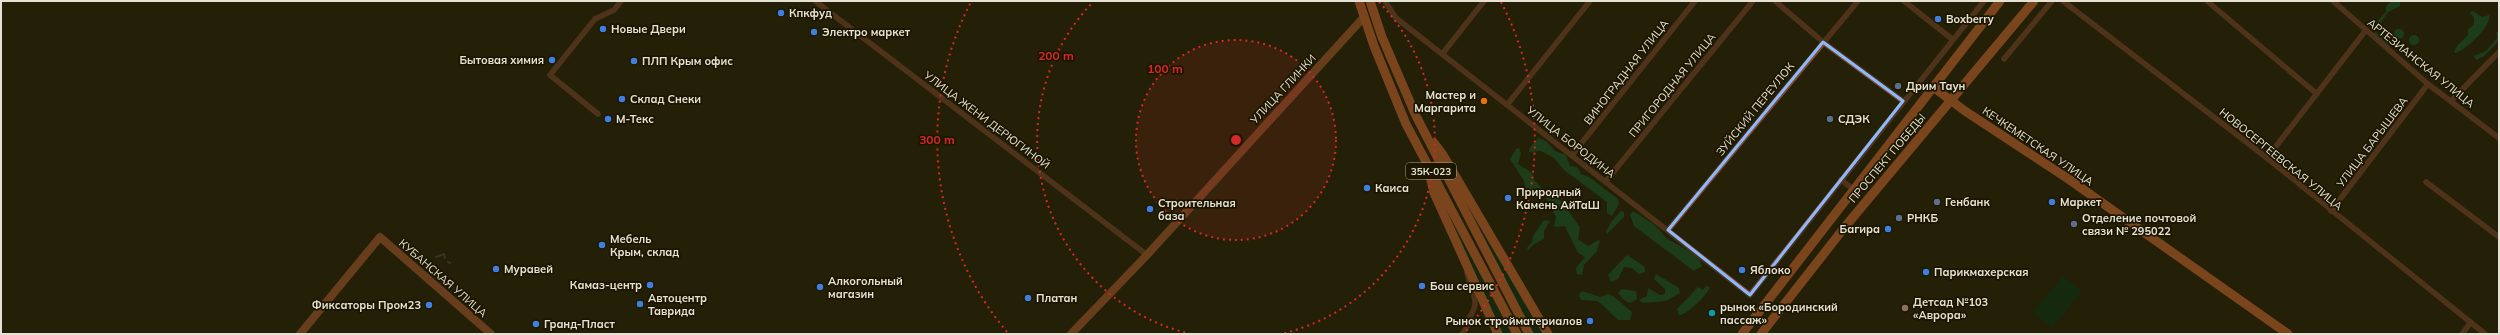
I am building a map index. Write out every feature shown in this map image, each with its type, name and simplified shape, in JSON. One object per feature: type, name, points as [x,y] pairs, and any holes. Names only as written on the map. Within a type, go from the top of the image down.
[{"type":"main road","name":"35К-023","points":[[1359,1],[1406,124],[1518,334]]},
{"type":"main road","name":"35К-023","points":[[1370,1],[1382,37],[1423,130],[1529,334]]},
{"type":"main road","name":"ПРОСПЕКТ ПОБЕДЫ","points":[[1742,334],[2000,1]]},
{"type":"main road","name":"ПРОСПЕКТ ПОБЕДЫ","points":[[1761,334],[1844,228],[2034,1]]},
{"type":"main road","name":"УЛИЦА ГЛИНКИ","points":[[1071,334],[1147,255],[1364,16]]},
{"type":"main road","name":"КЕЧКЕМЕТСКАЯ УЛИЦА","points":[[1933,87],[2067,178],[2288,334]]},
{"type":"main road","points":[[1423,130],[1443,155],[1548,334]]},
{"type":"main road","points":[[1428,167],[1433,191],[1498,334]]},
{"type":"main road","name":"КУБАНСКАЯ УЛИЦА","points":[[300,334],[380,237],[491,334]]},
{"type":"street","points":[[598,114],[550,75],[594,20],[614,10],[621,1]]},
{"type":"street","name":"УЛИЦА ЖЕНИ ДЕРЮГИНОЙ","points":[[815,1],[1147,255]]},
{"type":"street","name":"УЛИЦА БОРОДИНА","points":[[1384,1],[1396,18],[1443,53],[1507,105],[1750,295],[1841,180]]},
{"type":"street","points":[[1443,53],[1484,1]]},
{"type":"street","points":[[1507,105],[1590,1]]},
{"type":"street","name":"ВИНОГРАДНАЯ УЛИЦА","points":[[1572,155],[1695,1]]},
{"type":"street","name":"ПРИГОРОДНАЯ УЛИЦА","points":[[1606,181],[1753,1]]},
{"type":"street","points":[[1775,1],[1823,42],[1904,101]]},
{"type":"street","name":"ЗУЙСКИЙ ПЕРЕУЛОК","points":[[1668,230],[1858,1]]},
{"type":"street","points":[[1904,1],[1952,39]]},
{"type":"street","points":[[1853,189],[1841,180],[1952,39],[1984,1]]},
{"type":"street","points":[[2004,59],[2052,1]]},
{"type":"street","name":"НОВОСЕРГЕЕВСКАЯ УЛИЦА","points":[[2063,1],[2267,158],[2331,212],[2485,334]]},
{"type":"street","points":[[2207,1],[2317,94]]},
{"type":"street","name":"АРТЕЗИАНСКАЯ УЛИЦА","points":[[2333,1],[2428,84],[2499,138]]},
{"type":"street","points":[[2267,158],[2366,30]]},
{"type":"street","points":[[2451,101],[2499,52]]},
{"type":"street","name":"УЛИЦА БАРЫШЕВА","points":[[2331,212],[2428,84]]},
{"type":"street","points":[[2426,182],[2499,237]]},
{"type":"street","points":[[1462,257],[1476,306],[1475,312],[1464,324],[1467,327],[1462,334]]},
{"type":"street","points":[[2462,334],[2471,322]]},
{"type":"highlighted area","points":[[1823,42],[1903,101],[1750,295],[1668,230]]},
{"type":"green space","points":[[2391,1],[2400,1],[2400,6],[2388,12],[2379,25],[2374,25],[2386,12],[2386,7]]},
{"type":"green space","points":[[2473,11],[2482,17],[2489,15],[2487,25],[2471,43],[2459,52],[2454,53],[2457,46],[2468,35],[2468,30],[2474,24],[2474,18],[2470,12]]},
{"type":"green space","points":[[2399,29],[2404,34],[2399,39],[2394,34]]},
{"type":"green space","points":[[2375,32],[2386,38],[2390,44],[2389,46],[2374,35]]},
{"type":"green space","points":[[2496,32],[2499,32],[2499,41],[2484,56],[2476,60],[2474,56],[2486,51],[2497,38]]},
{"type":"green space","points":[[2412,35],[2416,35],[2418,36],[2418,44],[2412,45],[2409,42],[2409,38]]},
{"type":"green space","points":[[1538,138],[1546,141],[1555,151],[1566,155],[1570,166],[1577,167],[1581,174],[1589,177],[1618,199],[1619,204],[1612,216],[1607,213],[1607,202],[1564,170],[1554,158],[1541,151],[1529,152],[1529,149]]},
{"type":"green space","points":[[1519,148],[1521,153],[1518,164],[1532,173],[1534,180],[1542,188],[1542,192],[1533,193],[1526,190],[1524,181],[1510,159],[1516,149]]},
{"type":"green space","points":[[1222,182],[1224,184],[1192,219],[1189,217]]},
{"type":"green space","points":[[1547,192],[1553,195],[1566,207],[1580,227],[1578,239],[1588,246],[1598,240],[1600,241],[1597,251],[1584,265],[1582,275],[1577,274],[1576,268],[1585,257],[1578,253],[1565,226],[1554,227],[1556,217],[1546,197],[1545,194]]},
{"type":"green space","points":[[1621,211],[1624,212],[1624,217],[1607,234],[1606,231],[1612,221]]},
{"type":"green space","points":[[1633,211],[1655,225],[1666,238],[1698,256],[1702,266],[1694,271],[1634,226],[1630,215]]},
{"type":"green space","points":[[1474,217],[1544,334],[1533,334],[1471,219]]},
{"type":"green space","points":[[1544,220],[1550,221],[1544,231],[1544,239],[1534,244],[1528,250],[1527,248],[1532,242],[1533,236]]},
{"type":"green space","points":[[1456,227],[1511,334],[1502,334],[1453,228]]},
{"type":"green space","points":[[1627,255],[1645,267],[1645,272],[1639,274],[1632,268],[1624,267],[1618,279],[1611,282],[1608,275]]},
{"type":"green space","points":[[1656,274],[1679,288],[1680,293],[1666,301],[1643,303],[1639,300],[1647,296],[1648,288],[1660,295],[1665,294],[1665,289],[1654,279]]},
{"type":"green space","points":[[2063,276],[2082,291],[2052,328],[2033,312]]},
{"type":"green space","points":[[1706,286],[1710,287],[1701,299],[1687,312],[1679,315],[1677,309],[1698,287],[1703,290]]},
{"type":"green space","points":[[1622,289],[1636,291],[1637,299],[1630,303],[1624,300],[1618,293]]},
{"type":"green space","points":[[1582,291],[1600,297],[1608,294],[1613,296],[1632,312],[1630,320],[1618,320],[1598,301],[1581,300],[1579,295]]},
{"type":"waterway","points":[[436,257],[444,254],[445,258]]},
{"type":"place","name":"Кпкфуд","points":[[781,13]]},
{"type":"place","name":"Boxberry","points":[[1938,19]]},
{"type":"place","name":"Новые Двери","points":[[603,29]]},
{"type":"place","name":"Электро маркет","points":[[814,32]]},
{"type":"place","name":"Бытовая химия","points":[[552,60]]},
{"type":"place","name":"ПЛП Крым офис","points":[[634,61]]},
{"type":"place","name":"Дрим Таун","points":[[1898,86]]},
{"type":"place","name":"Склад Снеки","points":[[622,99]]},
{"type":"place","name":"Мастер и Маргарита","points":[[1484,101]]},
{"type":"place","name":"М-Текс","points":[[608,119]]},
{"type":"place","name":"СДЭК","points":[[1830,119]]},
{"type":"place","name":"Каиса","points":[[1367,188]]},
{"type":"place","name":"Природный Камень АйТаШ","points":[[1508,198]]},
{"type":"place","name":"Генбанк","points":[[1937,202]]},
{"type":"place","name":"Маркет","points":[[2052,202]]},
{"type":"place","name":"Строительная база","points":[[1150,209]]},
{"type":"place","name":"РНКБ","points":[[1899,218]]},
{"type":"place","name":"Отделение почтовой связи № 295022","points":[[2074,224]]},
{"type":"place","name":"Багира","points":[[1888,229]]},
{"type":"place","name":"Мебель Крым, склад","points":[[602,245]]},
{"type":"place","name":"Муравей","points":[[496,269]]},
{"type":"place","name":"Яблоко","points":[[1742,270]]},
{"type":"place","name":"Парикмахерская","points":[[1926,272]]},
{"type":"place","name":"Камаз-центр","points":[[650,285]]},
{"type":"place","name":"Бош сервис","points":[[1422,286]]},
{"type":"place","name":"Алкогольный магазин","points":[[820,287]]},
{"type":"place","name":"Платан","points":[[1028,298]]},
{"type":"place","name":"Автоцентр Таврида","points":[[640,304]]},
{"type":"place","name":"Фиксаторы Пром23","points":[[429,305]]},
{"type":"place","name":"Детсад №103 «Аврора»","points":[[1905,308]]},
{"type":"place","name":"рынок «Бородинский пассаж»","points":[[1712,313]]},
{"type":"place","name":"Рынок стройматериалов","points":[[1590,321]]},
{"type":"place","name":"Гранд-Пласт","points":[[536,324]]}]
